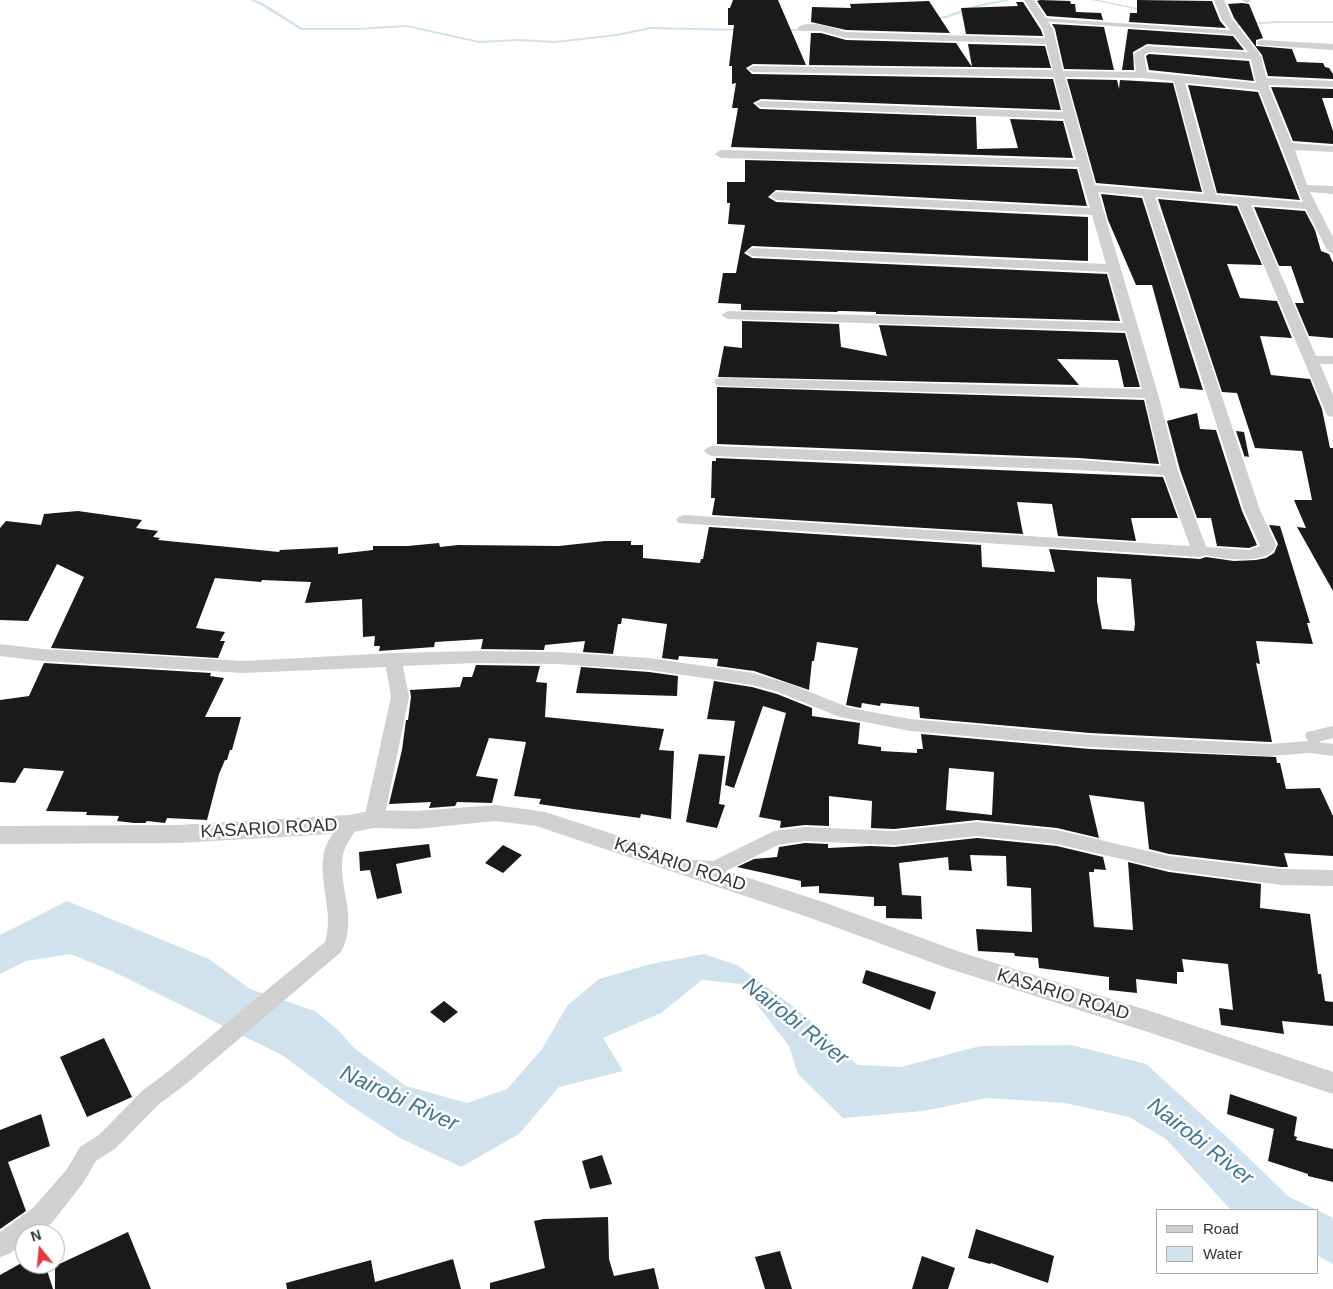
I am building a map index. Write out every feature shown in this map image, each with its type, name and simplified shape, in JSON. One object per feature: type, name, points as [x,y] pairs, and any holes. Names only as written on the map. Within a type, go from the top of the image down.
[{"type":"street","points":[[684,520],[1200,552],[1170,471],[1151,394],[1069,116],[1048,29],[1029,0]]},
{"type":"street","points":[[1219,0],[1227,20],[1256,56],[1262,84],[1288,146],[1302,188],[1329,234],[1333,250]]},
{"type":"street","points":[[802,28],[821,28],[846,35],[1050,41]]},
{"type":"street","points":[[1262,43],[1333,47]]},
{"type":"street","points":[[1142,74],[1138,60],[1140,54],[1147,50],[1256,56]]},
{"type":"street","points":[[753,69],[1142,74],[1179,79],[1262,84],[1333,84]]},
{"type":"street","points":[[1179,79],[1211,197]]},
{"type":"street","points":[[760,104],[1069,116]]},
{"type":"street","points":[[1288,146],[1333,149]]},
{"type":"street","points":[[721,154],[1084,164]]},
{"type":"street","points":[[1090,188],[1312,206]]},
{"type":"street","points":[[1302,188],[1333,190]]},
{"type":"street","points":[[1148,193],[1252,510],[1268,545],[1267,549],[1251,555],[1209,551]]},
{"type":"street","points":[[776,196],[1097,212]]},
{"type":"street","points":[[1243,200],[1333,413]]},
{"type":"street","points":[[752,252],[1113,268]]},
{"type":"street","points":[[728,315],[1131,327]]},
{"type":"street","points":[[1311,360],[1333,360]]},
{"type":"street","points":[[721,382],[1151,394]]},
{"type":"street","points":[[712,451],[1079,465],[1170,471]]},
{"type":"street","points":[[0,650],[42,655],[243,667],[320,665],[393,659],[475,656],[557,658],[649,664],[753,679],[784,688],[846,713],[910,726],[1090,741],[1270,750],[1310,747],[1333,750]]},
{"type":"street","points":[[374,819],[388,742],[400,697],[393,659]]},
{"type":"street","points":[[1314,736],[1333,732]]},
{"type":"street","name":"KASARIO ROAD","points":[[0,835],[178,834],[349,824],[374,819],[416,820],[495,813],[536,818],[814,909],[956,961],[1159,1025],[1333,1083]]},
{"type":"street","points":[[0,1246],[42,1216],[75,1176],[88,1154],[108,1140],[150,1098],[178,1077],[334,946],[340,928],[332,870],[335,849],[349,824]]},
{"type":"street","points":[[676,864],[716,869],[774,838],[805,834],[894,838],[978,829],[1057,836],[1169,863],[1280,877],[1333,878]]},
{"type":"lane","points":[[1042,20],[1237,31]]},
{"type":"water","name":"Nairobi River","points":[[67,901],[209,959],[250,989],[315,1011],[339,1031],[354,1048],[406,1086],[467,1103],[507,1089],[542,1049],[567,1006],[599,979],[651,964],[704,954],[737,965],[798,1010],[858,1065],[901,1067],[980,1046],[1071,1045],[1146,1064],[1228,1138],[1289,1197],[1315,1209],[1230,1209],[1166,1139],[1129,1117],[1065,1103],[987,1098],[923,1111],[843,1118],[798,1074],[789,1046],[741,984],[702,980],[661,1013],[603,1038],[623,1071],[559,1087],[519,1134],[461,1167],[400,1138],[348,1104],[282,1055],[112,971],[70,954],[26,961],[0,974],[0,935]]},
{"type":"water","points":[[1318,1210],[1333,1218],[1333,1264],[1318,1256]]},
{"type":"building","points":[[733,0],[778,0],[806,65],[753,64],[746,68],[752,74],[1053,79],[1061,110],[761,99],[753,103],[760,109],[976,117],[977,149],[1018,148],[1010,119],[1063,121],[1073,158],[731,147],[738,108],[732,108],[736,83],[732,84],[732,66],[729,66],[734,25],[728,25],[728,8],[730,8]]},
{"type":"building","points":[[1137,0],[1212,1],[1220,21],[1226,28],[1129,22],[1130,13],[1137,13]]},
{"type":"building","points":[[929,1],[950,33],[846,30],[811,22],[812,7],[851,8],[850,4]]},
{"type":"building","points":[[1037,1],[1070,1],[1071,4],[1075,4],[1076,12],[1101,13],[1103,20],[1047,16]]},
{"type":"building","points":[[1016,2],[1023,2],[1043,36],[966,34],[961,8],[1018,6]]},
{"type":"building","points":[[1228,4],[1249,4],[1263,38],[1256,40],[1256,46],[1292,49],[1297,62],[1323,63],[1333,74],[1333,79],[1268,76],[1262,55],[1234,18]]},
{"type":"building","points":[[1052,24],[1104,27],[1114,70],[1064,69],[1055,29]]},
{"type":"building","points":[[1128,29],[1233,36],[1244,50],[1147,44],[1133,52],[1134,70],[1122,70]]},
{"type":"building","points":[[811,33],[821,33],[846,40],[956,43],[972,67],[809,65]]},
{"type":"building","points":[[968,44],[1045,46],[1051,68],[972,67]]},
{"type":"building","points":[[1149,54],[1249,61],[1254,81],[1149,70],[1146,56]]},
{"type":"building","points":[[1067,79],[1117,80],[1119,89],[1120,80],[1173,83],[1202,192],[1096,183]]},
{"type":"building","points":[[1188,85],[1258,92],[1300,200],[1217,193]]},
{"type":"building","points":[[1271,87],[1333,89],[1333,98],[1322,98],[1333,131],[1333,144],[1293,141]]},
{"type":"building","points":[[745,160],[1077,169],[1087,206],[776,190],[768,197],[776,202],[1088,217],[1088,261],[752,246],[744,253],[752,258],[1107,274],[1120,321],[876,314],[876,312],[843,311],[741,310],[741,304],[718,303],[723,273],[736,273],[745,225],[728,224],[730,203],[727,203],[727,182],[745,182]]},
{"type":"building","points":[[1101,194],[1142,198],[1203,390],[1180,388],[1152,285],[1136,285],[1108,220]]},
{"type":"building","points":[[1158,199],[1237,206],[1262,265],[1227,264],[1240,298],[1277,301],[1292,338],[1260,336],[1271,375],[1310,379],[1322,409],[1330,448],[1333,448],[1333,591],[1297,527],[1306,528],[1294,500],[1312,500],[1302,451],[1255,448],[1237,393],[1222,392]]},
{"type":"building","points":[[1254,207],[1305,211],[1315,230],[1321,251],[1329,254],[1333,263],[1333,338],[1309,336],[1295,303],[1304,303],[1291,266],[1279,266]]},
{"type":"building","points":[[742,321],[839,324],[841,347],[887,356],[879,325],[1125,333],[1140,387],[1124,387],[1118,360],[1057,359],[1079,385],[718,377],[724,346],[742,348]]},
{"type":"building","points":[[717,387],[1144,400],[1159,464],[1079,458],[717,444]]},
{"type":"building","points":[[1197,413],[1200,429],[1216,430],[1242,511],[1257,545],[1249,548],[1217,546],[1211,518],[1197,518],[1180,470],[1167,421]]},
{"type":"building","points":[[1236,431],[1244,432],[1249,457],[1244,456]]},
{"type":"building","points":[[716,458],[1163,477],[1178,518],[1131,518],[1136,541],[1058,536],[1052,504],[1017,502],[1023,534],[712,515],[715,498],[711,498],[712,461],[716,461]]},
{"type":"building","points":[[78,511],[142,520],[136,528],[158,531],[153,537],[160,538],[158,540],[279,552],[280,550],[338,547],[338,554],[373,550],[373,546],[408,546],[439,543],[440,547],[458,545],[559,546],[605,541],[631,541],[631,545],[643,545],[643,558],[700,563],[701,559],[703,559],[709,527],[981,545],[982,567],[1055,572],[1049,549],[1200,559],[1206,557],[1234,561],[1266,558],[1274,553],[1278,544],[1269,525],[1280,526],[1310,623],[1307,623],[1313,644],[1256,641],[1260,664],[1256,663],[1272,742],[1090,733],[920,718],[919,707],[881,703],[880,706],[862,703],[861,708],[846,705],[858,648],[817,642],[814,661],[812,661],[809,690],[754,671],[717,666],[718,659],[679,656],[678,660],[662,658],[667,624],[622,618],[621,624],[618,624],[613,654],[583,652],[585,641],[545,645],[544,650],[481,649],[483,639],[435,642],[434,647],[379,651],[380,646],[374,646],[375,636],[363,637],[362,599],[305,603],[311,582],[262,580],[261,582],[215,578],[196,628],[225,632],[220,641],[225,641],[218,658],[51,648],[84,577],[57,564],[28,621],[0,620],[0,528],[6,521],[41,525],[44,514]],"holes":[[[1097,577],[1131,579],[1134,631],[1102,629],[1097,601]]]},
{"type":"building","points":[[44,663],[211,673],[210,676],[224,678],[205,717],[241,717],[232,750],[230,750],[219,774],[207,820],[167,818],[165,823],[147,821],[145,823],[134,823],[117,821],[119,816],[86,815],[87,812],[46,811],[64,771],[24,768],[15,783],[0,782],[0,700],[29,696]]},
{"type":"building","points":[[476,665],[540,666],[536,682],[547,683],[545,717],[664,729],[659,750],[674,751],[671,819],[641,814],[640,818],[573,809],[539,804],[541,799],[514,796],[526,742],[489,738],[476,776],[498,779],[492,803],[457,802],[455,806],[429,808],[431,802],[389,804],[402,750],[406,720],[408,720],[410,690],[460,687],[463,677],[472,677]]},
{"type":"building","points":[[581,667],[678,676],[677,696],[576,693]]},
{"type":"building","points":[[714,681],[752,687],[777,694],[812,708],[812,716],[860,723],[858,744],[881,747],[881,751],[917,753],[917,749],[923,749],[921,734],[1090,749],[1276,757],[1277,763],[1280,763],[1286,789],[1320,788],[1333,816],[1333,856],[1284,853],[1288,867],[1281,867],[1169,854],[1149,849],[1144,802],[1089,795],[1099,838],[1057,828],[977,820],[894,829],[871,828],[872,801],[829,796],[829,826],[805,825],[780,828],[781,821],[759,817],[786,713],[763,706],[734,788],[725,785],[735,721],[707,719]],"holes":[[[949,768],[994,772],[992,815],[946,810]]]},
{"type":"building","points":[[699,754],[725,756],[719,804],[725,805],[717,828],[686,822]]},
{"type":"building","points":[[977,838],[1057,846],[1103,857],[1106,870],[1094,869],[1094,872],[1089,872],[1094,927],[1133,930],[1128,862],[1169,872],[1261,884],[1260,908],[1310,914],[1318,974],[1321,974],[1325,1001],[1333,1002],[1333,1026],[1282,1021],[1284,1034],[1221,1025],[1219,1008],[1233,1010],[1228,964],[1182,959],[1184,972],[1177,972],[1177,984],[1136,979],[1137,993],[1109,990],[1109,977],[1039,968],[1038,958],[1015,956],[1014,953],[978,951],[976,929],[1032,932],[1031,888],[1007,886],[1006,856],[970,855],[972,871],[949,870],[948,857],[899,863],[902,895],[921,896],[922,919],[886,918],[886,906],[874,906],[874,897],[819,893],[819,886],[801,887],[801,881],[737,867],[754,859],[777,857],[779,847],[805,843],[828,844],[828,848],[894,847]]},
{"type":"building","points":[[429,844],[431,857],[396,864],[402,893],[377,899],[370,870],[360,871],[359,852]]},
{"type":"building","points":[[503,845],[522,855],[503,873],[485,863]]},
{"type":"building","points":[[866,970],[936,992],[930,1010],[862,983]]},
{"type":"building","points":[[444,1001],[458,1012],[444,1023],[430,1012]]},
{"type":"building","points":[[104,1038],[132,1097],[87,1117],[60,1057]]},
{"type":"building","points":[[1230,1094],[1297,1117],[1294,1136],[1297,1137],[1296,1140],[1333,1149],[1333,1182],[1308,1176],[1308,1174],[1268,1161],[1274,1129],[1227,1114]]},
{"type":"building","points":[[41,1114],[50,1146],[8,1162],[26,1211],[0,1229],[0,1130]]},
{"type":"building","points":[[602,1155],[612,1184],[590,1189],[582,1161]]},
{"type":"building","points":[[608,1217],[609,1259],[614,1276],[654,1268],[659,1289],[490,1289],[490,1283],[545,1268],[534,1221]]},
{"type":"building","points":[[976,1229],[1054,1256],[1048,1283],[991,1263],[968,1258]]},
{"type":"building","points":[[128,1232],[151,1289],[55,1289],[55,1274],[65,1274],[65,1261]]},
{"type":"building","points":[[780,1251],[792,1289],[765,1289],[755,1257]]},
{"type":"building","points":[[922,1256],[955,1268],[948,1289],[912,1289]]},
{"type":"building","points":[[453,1259],[461,1289],[287,1289],[286,1283],[371,1260],[375,1282]]},
{"type":"building","points":[[15,1267],[15,1274],[48,1274],[53,1289],[0,1289],[0,1275]]},
{"type":"waterway","points":[[252,0],[262,4],[301,29],[356,29],[407,26],[479,42],[518,40],[555,42],[617,35],[650,28],[743,30]]},
{"type":"waterway","points":[[932,19],[946,17],[977,6],[1009,0]]},
{"type":"waterway","points":[[1093,0],[1145,10]]},
{"type":"waterway","points":[[1230,25],[1278,22],[1333,22]]},
{"type":"waterway","points":[[783,30],[810,30]]}]
